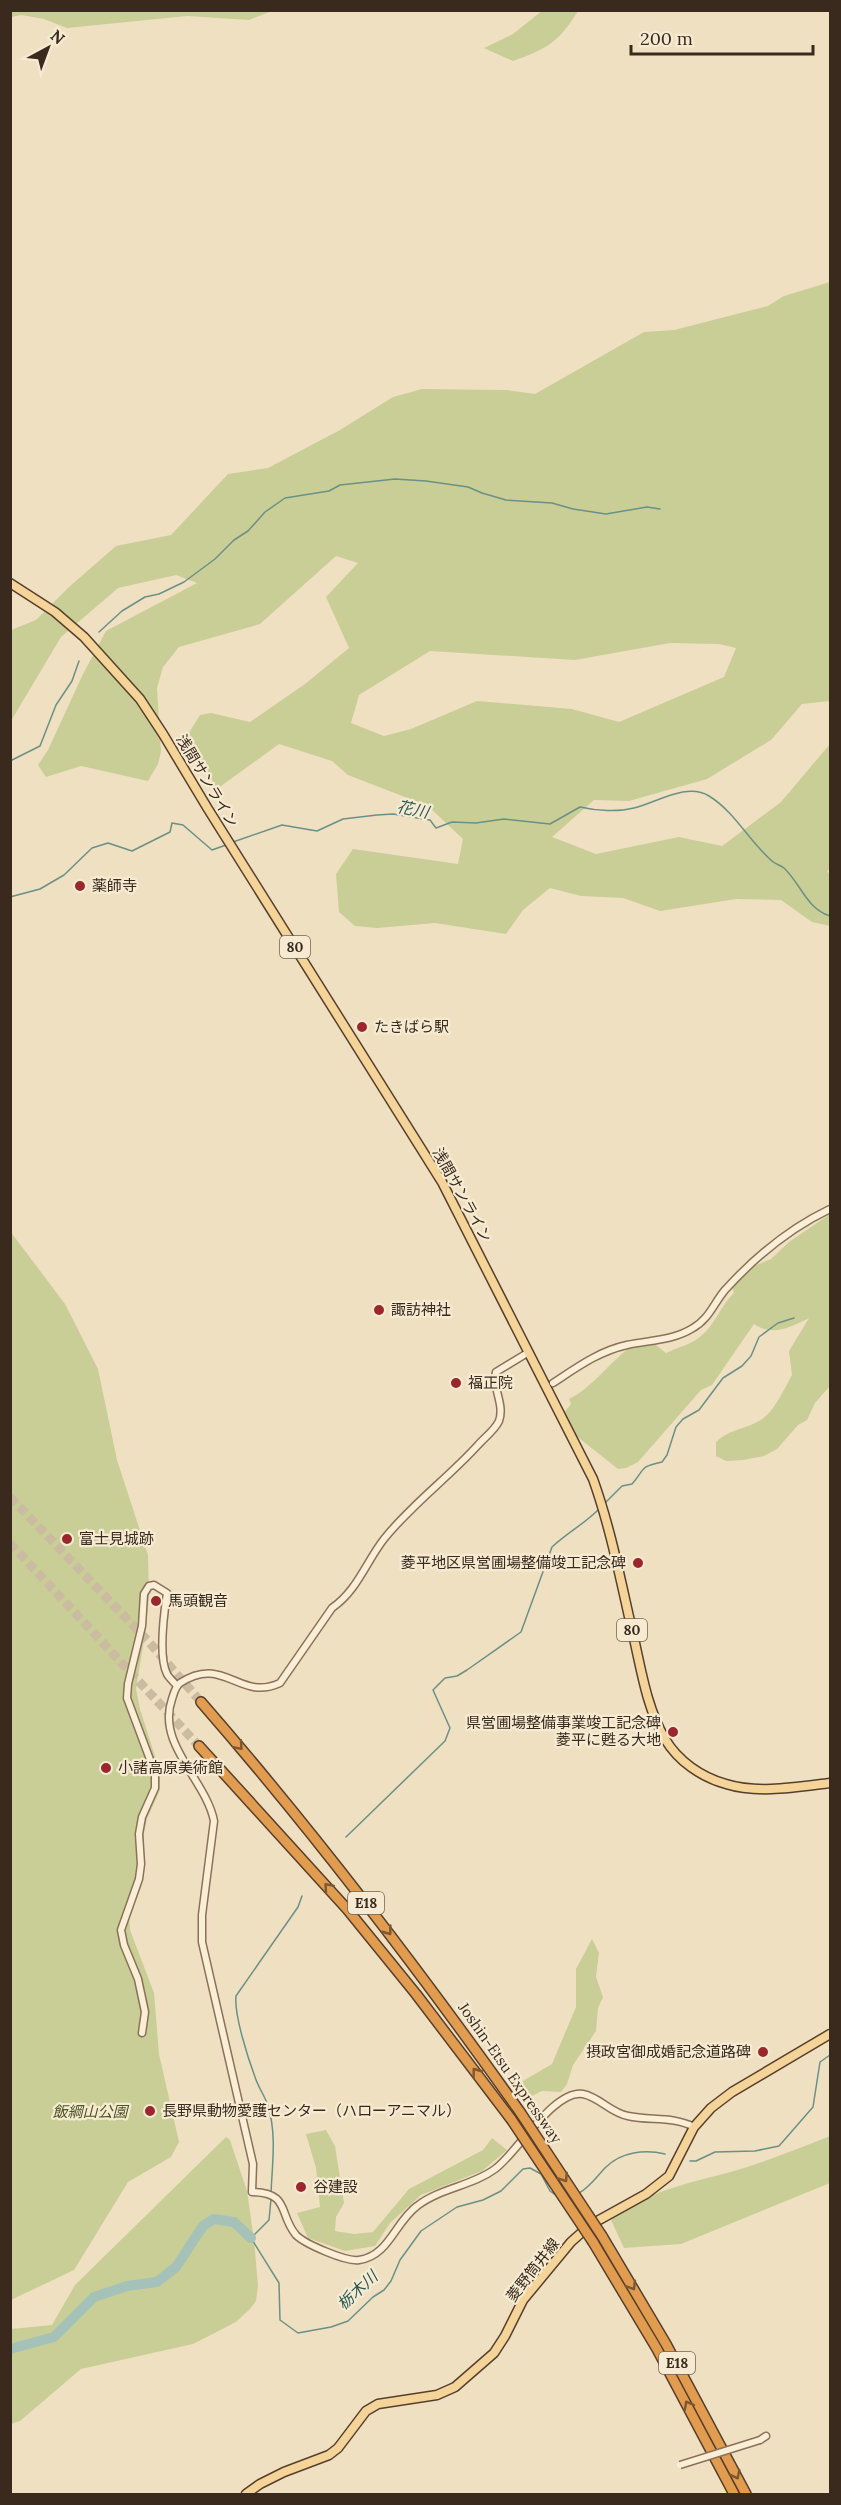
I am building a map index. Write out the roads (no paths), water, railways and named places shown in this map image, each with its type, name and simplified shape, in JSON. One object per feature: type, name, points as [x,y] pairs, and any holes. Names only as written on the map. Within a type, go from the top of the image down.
[{"type":"highway","name":"Joshin-Etsu Expressway","points":[[201,1702],[354,1887],[520,2112],[597,2239],[671,2353],[746,2494]]},
{"type":"highway","name":"Joshin-Etsu Expressway","points":[[199,1746],[347,1909],[416,1994],[511,2119],[597,2239],[734,2494]]},
{"type":"main road","name":"浅間サンライン","points":[[10,583],[70,623],[146,708],[442,1182],[593,1479],[603,1508],[647,1695],[656,1721],[669,1744],[693,1769],[727,1785],[745,1788],[831,1783]]},
{"type":"main road","name":"菱野筒井線","points":[[246,2494],[276,2476],[329,2455],[338,2448],[366,2410],[378,2404],[437,2395],[455,2387],[494,2353],[505,2337],[523,2300],[571,2242],[590,2225],[646,2194],[669,2176],[694,2127],[722,2099],[831,2034]]},
{"type":"street","points":[[553,1383],[591,1359],[613,1350],[626,1345],[662,1341],[693,1328],[705,1319],[723,1292],[753,1260],[788,1234],[831,1209]]},
{"type":"street","points":[[529,1352],[496,1372],[501,1405],[498,1424],[455,1470],[383,1540],[355,1586],[342,1601],[332,1608],[279,1683],[272,1687],[257,1688],[245,1686],[221,1674],[210,1672],[196,1674],[177,1686],[169,1707],[168,1722],[180,1755],[212,1809],[214,1821],[202,1915],[202,1942],[253,2164],[252,2192],[276,2197],[282,2203],[294,2233],[302,2240],[351,2260],[359,2260],[377,2253],[388,2243],[416,2206],[441,2192],[495,2170],[520,2145],[535,2125],[556,2106],[576,2094],[588,2096],[626,2116],[682,2121],[694,2127]]},
{"type":"street","points":[[142,2034],[145,2012],[138,1979],[124,1945],[122,1930],[139,1879],[141,1864],[139,1834],[142,1817],[155,1788],[155,1773],[127,1698],[128,1684],[142,1626],[144,1594],[148,1586],[154,1585],[167,1593],[162,1623],[164,1655],[167,1674],[177,1686]]},
{"type":"street","points":[[680,2464],[763,2438]]},
{"type":"waterway","points":[[99,632],[122,611],[145,597],[159,594],[184,582],[215,559],[234,540],[248,531],[265,512],[285,498],[329,491],[340,485],[395,479],[426,481],[468,487],[506,500],[552,503],[606,514],[647,507],[660,509]]},
{"type":"waterway","points":[[10,761],[40,746],[56,705],[72,681],[79,661]]},
{"type":"waterway","name":"花川","points":[[233,842],[282,825],[317,831],[343,819],[393,814],[430,820],[436,828],[452,822],[476,823],[504,819],[550,824],[580,807],[621,810],[634,808],[681,792],[700,792],[727,810],[764,853],[790,874],[809,902],[830,916]]},
{"type":"waterway","name":"花川","points":[[10,897],[40,889],[64,875],[92,848],[108,843],[132,851],[170,832],[172,823],[183,825],[212,850],[226,845]]},
{"type":"waterway","points":[[604,1504],[622,1486],[632,1484],[646,1467],[662,1462],[667,1455],[676,1427],[683,1419],[699,1410],[723,1378],[742,1366],[751,1356],[759,1337],[778,1323],[794,1318]]},
{"type":"waterway","points":[[346,1837],[445,1741],[450,1728],[433,1690],[445,1678],[457,1676],[467,1670],[521,1632],[552,1547],[598,1510]]},
{"type":"waterway","points":[[271,2194],[273,2150],[271,2117],[245,2048],[237,2014],[236,1996],[298,1907],[302,1896]]},
{"type":"waterway","name":"栃木川","points":[[690,2161],[696,2161],[715,2152],[755,2151],[779,2146],[813,2107],[820,2062],[830,2055]]},
{"type":"waterway","name":"栃木川","points":[[579,2193],[619,2158],[641,2152],[665,2154]]},
{"type":"waterway","name":"栃木川","points":[[271,2199],[269,2220],[251,2238],[279,2283],[280,2320],[298,2333],[331,2327],[348,2321],[373,2297],[384,2290],[391,2281],[400,2260],[421,2231],[457,2207],[483,2200],[501,2191],[523,2169],[530,2168],[541,2174],[550,2191],[557,2196]]},
{"type":"waterway","name":"栃木川","points":[[10,2349],[54,2337],[94,2297],[127,2286],[157,2282],[176,2267],[203,2226],[214,2219],[234,2222],[251,2238]]},
{"type":"tunnel","points":[[10,1497],[148,1641],[201,1702]]},
{"type":"tunnel","points":[[10,1543],[199,1746]]},
{"type":"place","name":"薬師寺","points":[[80,886]]},
{"type":"place","name":"たきばら駅","points":[[362,1027]]},
{"type":"place","name":"諏訪神社","points":[[379,1310]]},
{"type":"place","name":"福正院","points":[[456,1383]]},
{"type":"place","name":"富士見城跡","points":[[67,1539]]},
{"type":"place","name":"菱平地区県営圃場整備竣工記念碑","points":[[638,1563]]},
{"type":"place","name":"馬頭観音","points":[[156,1601]]},
{"type":"place","name":"県営圃場整備事業竣工記念碑 菱平に甦る大地","points":[[673,1732]]},
{"type":"place","name":"小諸高原美術館","points":[[106,1768]]},
{"type":"place","name":"摂政宮御成婚記念道路碑","points":[[763,2052]]},
{"type":"place","name":"長野県動物愛護センター（ハローアニマル）","points":[[150,2111]]},
{"type":"place","name":"谷建設","points":[[301,2187]]},
{"type":"park label","name":"飯綱山公園","points":[[90,2112]]}]
